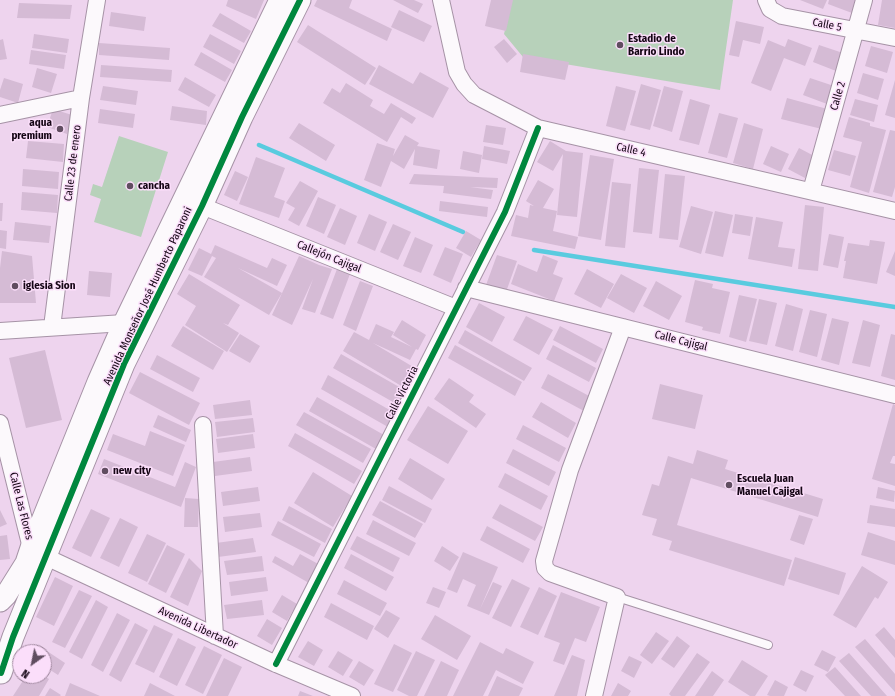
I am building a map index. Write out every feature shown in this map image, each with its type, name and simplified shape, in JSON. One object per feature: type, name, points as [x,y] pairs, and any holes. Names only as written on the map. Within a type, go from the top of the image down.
[{"type":"street","name":"Calle 23 de enero","points":[[52,327],[81,98],[96,0]]},
{"type":"street","name":"Avenida Monseñor José Humberto Paparoni","points":[[0,671],[14,637],[39,552],[98,382],[124,323],[280,0]]},
{"type":"street","name":"Avenida Monseñor José Humberto Paparoni","points":[[0,601],[6,595],[26,563],[39,552],[124,364],[202,206],[242,117],[300,0]]},
{"type":"street","name":"Calle 4","points":[[441,0],[457,72],[464,84],[474,95],[538,128],[895,211]]},
{"type":"street","name":"Calle 5","points":[[766,0],[770,9],[782,16],[895,38]]},
{"type":"street","name":"Calle 2","points":[[811,191],[864,0]]},
{"type":"street","points":[[0,115],[81,98]]},
{"type":"street","name":"Calle Victoria","points":[[276,664],[505,212],[538,128]]},
{"type":"street","name":"Callejón Cajigal","points":[[202,206],[456,308]]},
{"type":"street","name":"Calle Cajigal","points":[[466,288],[895,395]]},
{"type":"street","points":[[0,331],[124,323]]},
{"type":"street","points":[[594,696],[617,597],[550,572],[545,568],[544,561],[570,470],[623,327]]},
{"type":"street","name":"Calle Las Flores","points":[[0,423],[39,552]]},
{"type":"street","points":[[203,425],[215,636]]},
{"type":"street","name":"Avenida Libertador","points":[[39,552],[215,636],[352,696]]},
{"type":"lane","points":[[617,597],[768,645]]},
{"type":"green space","name":"Estadio de Barrio Lindo","points":[[512,0],[733,0],[720,90],[523,57],[504,34]]},
{"type":"green space","name":"cancha","points":[[119,136],[168,152],[141,237],[94,222],[101,199],[90,195],[93,184],[102,187]]},
{"type":"building","points":[[228,0],[264,0],[256,19],[226,6]]},
{"type":"building","points":[[317,0],[352,0],[349,8],[392,29],[387,41],[314,6]]},
{"type":"building","points":[[393,0],[414,0],[423,4],[418,13]]},
{"type":"building","points":[[491,0],[513,0],[506,31],[485,26]]},
{"type":"building","points":[[800,0],[827,0],[823,9]]},
{"type":"building","points":[[829,0],[857,0],[852,13],[828,4]]},
{"type":"building","points":[[882,0],[895,0],[895,28],[878,25]]},
{"type":"building","points":[[19,3],[72,5],[70,19],[17,18]]},
{"type":"building","points":[[399,10],[432,26],[424,42],[391,27]]},
{"type":"building","points":[[111,12],[146,17],[144,31],[109,26]]},
{"type":"building","points":[[220,13],[251,31],[244,43],[212,26]]},
{"type":"building","points":[[736,21],[764,27],[760,44],[743,40],[739,57],[729,55]]},
{"type":"building","points":[[308,25],[376,68],[365,85],[297,42]]},
{"type":"building","points":[[34,34],[69,39],[67,53],[32,48]]},
{"type":"building","points":[[210,34],[241,51],[234,64],[203,47]]},
{"type":"building","points":[[3,39],[7,59],[0,60],[0,40]]},
{"type":"building","points":[[504,39],[517,54],[507,63],[494,47]]},
{"type":"building","points":[[788,39],[812,48],[805,66],[784,58],[771,91],[751,83],[768,40],[785,47]]},
{"type":"building","points":[[99,43],[170,48],[169,60],[99,55]]},
{"type":"building","points":[[819,45],[843,53],[836,71],[813,62]]},
{"type":"building","points":[[871,46],[893,52],[887,73],[865,66]]},
{"type":"building","points":[[31,50],[66,55],[64,69],[29,64]]},
{"type":"building","points":[[201,52],[232,70],[225,82],[194,65]]},
{"type":"building","points":[[523,54],[569,62],[565,80],[520,72]]},
{"type":"building","points":[[101,65],[172,70],[171,82],[100,77]]},
{"type":"building","points":[[379,65],[413,84],[420,72],[449,88],[433,118],[369,84]]},
{"type":"building","points":[[37,68],[57,74],[51,93],[32,87]]},
{"type":"building","points":[[863,73],[884,79],[878,100],[857,93]]},
{"type":"building","points":[[185,77],[216,95],[209,107],[178,90]]},
{"type":"building","points":[[4,78],[23,84],[18,103],[0,97],[0,90]]},
{"type":"building","points":[[810,78],[834,86],[827,104],[803,95]]},
{"type":"building","points":[[895,80],[895,118],[885,115]]},
{"type":"building","points":[[346,83],[373,100],[370,106],[384,114],[391,103],[416,118],[412,124],[401,117],[387,142],[323,103],[332,88],[340,93]]},
{"type":"building","points":[[641,84],[661,90],[650,130],[630,125]]},
{"type":"building","points":[[103,86],[138,91],[136,105],[100,100]]},
{"type":"building","points":[[616,86],[636,91],[625,131],[606,126]]},
{"type":"building","points":[[664,86],[683,91],[672,132],[653,126]]},
{"type":"building","points":[[787,98],[831,110],[826,130],[781,119]]},
{"type":"building","points":[[690,99],[710,105],[699,145],[679,140]]},
{"type":"building","points":[[855,99],[878,105],[874,122],[850,115]]},
{"type":"building","points":[[172,106],[207,111],[206,125],[170,120]]},
{"type":"building","points":[[53,109],[72,115],[67,134],[47,127]]},
{"type":"building","points":[[100,109],[135,114],[133,128],[98,123]]},
{"type":"building","points":[[719,113],[738,118],[727,158],[708,153]]},
{"type":"building","points":[[849,117],[870,123],[870,126],[886,130],[869,193],[850,187],[862,142],[843,137]]},
{"type":"building","points":[[299,123],[335,145],[326,161],[289,138]]},
{"type":"building","points":[[744,123],[763,129],[753,169],[733,163]]},
{"type":"building","points":[[486,125],[506,128],[503,145],[483,142]]},
{"type":"building","points":[[890,130],[895,131],[895,187],[892,197],[873,192]]},
{"type":"building","points":[[405,135],[419,143],[417,146],[440,150],[437,169],[413,165],[415,149],[404,169],[391,161],[381,187],[364,180],[377,143],[395,149],[393,156]]},
{"type":"building","points":[[28,141],[64,144],[63,162],[26,158]]},
{"type":"building","points":[[550,141],[566,151],[583,153],[577,217],[557,215],[563,154],[553,171],[537,162]]},
{"type":"building","points":[[484,146],[510,151],[507,164],[482,159]]},
{"type":"building","points":[[771,146],[789,154],[781,172],[763,164]]},
{"type":"building","points":[[799,148],[816,157],[805,178],[788,169]]},
{"type":"building","points":[[834,150],[856,156],[850,176],[828,170]]},
{"type":"building","points":[[463,151],[482,155],[479,173],[460,169]]},
{"type":"building","points":[[590,155],[614,159],[601,240],[578,236]]},
{"type":"building","points":[[256,157],[285,168],[274,197],[285,201],[279,218],[239,204]]},
{"type":"building","points":[[639,168],[659,170],[652,234],[633,232]]},
{"type":"building","points":[[23,169],[59,172],[58,189],[22,186]]},
{"type":"building","points":[[235,171],[248,177],[237,201],[224,195]]},
{"type":"building","points":[[414,174],[498,178],[497,188],[470,187],[493,190],[491,199],[443,193],[444,186],[409,184]]},
{"type":"building","points":[[665,174],[685,176],[678,240],[659,238]]},
{"type":"building","points":[[538,180],[554,189],[543,208],[557,211],[553,231],[578,237],[575,249],[511,236],[516,215],[528,218],[530,205],[534,206],[526,201]]},
{"type":"building","points":[[300,181],[318,191],[299,226],[288,220],[295,208],[286,203]]},
{"type":"building","points":[[612,182],[631,184],[625,248],[605,246]]},
{"type":"building","points":[[22,192],[58,195],[57,213],[21,210]]},
{"type":"building","points":[[318,197],[336,205],[324,234],[306,226]]},
{"type":"building","points":[[440,201],[488,207],[487,217],[439,211]]},
{"type":"building","points":[[0,203],[3,203],[2,221],[0,221]]},
{"type":"building","points":[[805,205],[824,207],[818,271],[798,269]]},
{"type":"building","points":[[691,206],[713,212],[701,254],[679,247]]},
{"type":"building","points":[[340,208],[357,216],[345,245],[327,237]]},
{"type":"building","points":[[715,211],[733,215],[723,257],[705,253]]},
{"type":"building","points":[[369,214],[387,222],[375,251],[357,243]]},
{"type":"building","points":[[735,214],[753,217],[750,236],[732,233]]},
{"type":"building","points":[[756,217],[783,222],[778,247],[795,249],[792,267],[748,259]]},
{"type":"building","points":[[15,222],[51,226],[49,243],[13,240]]},
{"type":"building","points":[[393,224],[411,232],[398,260],[380,252]]},
{"type":"building","points":[[0,230],[7,231],[6,249],[0,248]]},
{"type":"building","points":[[466,231],[481,240],[471,257],[456,248]]},
{"type":"building","points":[[829,234],[844,237],[838,268],[823,265]]},
{"type":"building","points":[[415,237],[433,245],[421,273],[403,266]]},
{"type":"building","points":[[870,240],[885,242],[877,284],[843,278],[846,261],[844,261],[848,243],[869,246]]},
{"type":"building","points":[[215,245],[267,268],[272,258],[287,265],[277,286],[238,268],[282,293],[269,315],[204,277],[216,258],[212,256],[202,276],[188,270],[199,248],[211,254]]},
{"type":"building","points":[[445,247],[463,254],[451,283],[433,275]]},
{"type":"building","points":[[2,251],[32,256],[36,303],[0,303],[0,268]]},
{"type":"building","points":[[895,251],[895,276],[886,272]]},
{"type":"building","points":[[497,255],[517,261],[506,292],[486,285]]},
{"type":"building","points":[[543,255],[558,261],[553,274],[563,278],[554,301],[511,284],[518,264],[537,272]]},
{"type":"building","points":[[299,256],[332,269],[315,313],[302,309],[313,279],[292,325],[272,315]]},
{"type":"building","points":[[337,269],[350,274],[333,319],[320,314]]},
{"type":"building","points":[[587,269],[614,284],[601,308],[574,294]]},
{"type":"building","points":[[89,271],[112,273],[110,297],[87,295]]},
{"type":"building","points":[[189,274],[240,305],[228,325],[223,323],[239,333],[227,352],[185,325],[196,306],[177,294]]},
{"type":"building","points":[[621,274],[647,288],[634,313],[607,298]]},
{"type":"building","points":[[695,280],[713,284],[712,288],[730,292],[720,334],[702,330],[703,327],[685,322]]},
{"type":"building","points":[[360,281],[373,286],[356,331],[343,325]]},
{"type":"building","points":[[656,281],[682,296],[669,320],[643,306]]},
{"type":"building","points":[[739,295],[757,299],[746,342],[729,337]]},
{"type":"building","points":[[759,299],[777,303],[767,345],[749,341]]},
{"type":"building","points":[[479,303],[505,317],[492,342],[466,327]]},
{"type":"building","points":[[786,304],[803,309],[793,351],[775,346]]},
{"type":"building","points":[[810,310],[827,314],[817,357],[799,352]]},
{"type":"building","points":[[526,316],[553,330],[539,355],[513,340]]},
{"type":"building","points":[[832,318],[849,322],[839,365],[821,360]]},
{"type":"building","points":[[402,320],[426,335],[418,350],[416,349],[410,360],[373,343],[415,368],[403,387],[343,351],[354,332],[369,340],[376,324],[394,332],[391,337],[412,347],[393,335]]},
{"type":"building","points":[[863,320],[880,325],[870,367],[852,363]]},
{"type":"building","points":[[183,326],[224,351],[213,370],[171,346]]},
{"type":"building","points":[[560,326],[603,349],[596,363],[553,340]]},
{"type":"building","points":[[465,330],[532,368],[524,381],[458,343]]},
{"type":"building","points":[[240,334],[260,346],[250,363],[229,351]]},
{"type":"building","points":[[891,334],[895,335],[895,380],[881,376]]},
{"type":"building","points":[[455,345],[522,382],[515,396],[448,358]]},
{"type":"building","points":[[553,345],[596,368],[589,382],[546,359]]},
{"type":"building","points":[[45,350],[62,420],[26,428],[9,358]]},
{"type":"building","points":[[341,354],[408,392],[400,406],[333,368]]},
{"type":"building","points":[[157,355],[200,378],[193,392],[150,369]]},
{"type":"building","points":[[140,372],[200,403],[189,425],[129,393]]},
{"type":"building","points":[[548,374],[591,397],[584,411],[541,388]]},
{"type":"building","points":[[328,375],[395,413],[388,427],[321,389]]},
{"type":"building","points":[[449,378],[474,395],[469,402],[486,414],[476,428],[434,399]]},
{"type":"building","points":[[660,384],[703,395],[695,429],[652,419]]},
{"type":"building","points":[[317,397],[384,435],[376,449],[309,411]]},
{"type":"building","points":[[250,400],[252,415],[215,419],[213,405]]},
{"type":"building","points":[[541,402],[576,423],[568,438],[532,417]]},
{"type":"building","points":[[893,404],[895,405],[895,456],[893,456],[890,463],[895,464],[895,486],[872,479]]},
{"type":"building","points":[[428,406],[468,431],[448,464],[407,440]]},
{"type":"building","points":[[304,412],[371,449],[363,463],[296,425]]},
{"type":"building","points":[[158,415],[191,430],[186,442],[153,427]]},
{"type":"building","points":[[253,418],[255,432],[217,437],[215,422]]},
{"type":"building","points":[[523,425],[566,448],[559,462],[516,439]]},
{"type":"building","points":[[150,431],[185,445],[173,476],[107,450],[113,434],[145,446]]},
{"type":"building","points":[[295,433],[362,471],[354,484],[288,446]]},
{"type":"building","points":[[253,434],[255,448],[218,453],[216,439]]},
{"type":"building","points":[[513,449],[556,472],[549,486],[506,463]]},
{"type":"building","points":[[697,450],[728,460],[725,469],[823,499],[818,517],[691,478],[677,525],[792,560],[784,586],[669,550],[672,541],[652,535],[657,519],[642,515],[652,484],[659,486],[668,456],[693,464]]},
{"type":"building","points":[[250,457],[252,471],[215,476],[213,462]]},
{"type":"building","points":[[410,458],[445,479],[432,500],[398,479]]},
{"type":"building","points":[[104,459],[175,487],[185,462],[196,467],[181,507],[98,474]]},
{"type":"building","points":[[313,472],[352,496],[333,527],[294,503]]},
{"type":"building","points":[[505,473],[548,496],[541,510],[498,487]]},
{"type":"building","points":[[389,486],[432,509],[425,523],[382,500]]},
{"type":"building","points":[[258,487],[260,501],[223,506],[221,492]]},
{"type":"building","points":[[878,487],[895,491],[894,502],[876,498]]},
{"type":"building","points":[[185,498],[199,499],[198,527],[184,527]]},
{"type":"building","points":[[380,501],[423,524],[415,538],[372,515]]},
{"type":"building","points":[[500,504],[543,527],[535,541],[492,518]]},
{"type":"building","points":[[870,505],[895,509],[895,527],[867,523]]},
{"type":"building","points":[[289,506],[332,529],[325,543],[282,520]]},
{"type":"building","points":[[91,509],[110,518],[91,557],[72,548]]},
{"type":"building","points":[[0,510],[7,524],[0,527]]},
{"type":"building","points":[[260,513],[262,527],[225,532],[223,517]]},
{"type":"building","points":[[799,515],[813,519],[804,545],[790,540]]},
{"type":"building","points":[[120,518],[138,527],[119,567],[100,558]]},
{"type":"building","points":[[373,520],[416,543],[409,556],[366,534]]},
{"type":"building","points":[[278,521],[321,544],[314,557],[271,535]]},
{"type":"building","points":[[487,526],[530,549],[523,563],[480,540]]},
{"type":"building","points":[[868,532],[895,541],[895,565],[861,555]]},
{"type":"building","points":[[147,534],[166,543],[147,582],[128,573]]},
{"type":"building","points":[[7,535],[10,559],[0,560],[0,536]]},
{"type":"building","points":[[357,536],[400,558],[393,572],[350,549]]},
{"type":"building","points":[[253,538],[256,552],[218,557],[216,543]]},
{"type":"building","points":[[167,545],[185,554],[166,593],[148,584]]},
{"type":"building","points":[[442,546],[459,557],[450,571],[434,561]]},
{"type":"building","points":[[463,552],[498,567],[480,609],[493,582],[502,586],[489,615],[467,606],[476,585],[463,579],[457,593],[447,589]]},
{"type":"building","points":[[300,554],[320,565],[309,583],[272,562],[275,556],[293,566]]},
{"type":"building","points":[[351,554],[394,577],[386,591],[344,568]]},
{"type":"building","points":[[262,556],[264,571],[227,575],[224,561]]},
{"type":"building","points":[[795,557],[846,573],[839,595],[788,579]]},
{"type":"building","points":[[189,558],[202,571],[188,606],[170,597]]},
{"type":"building","points":[[862,566],[888,582],[878,599],[875,597],[856,628],[833,615]]},
{"type":"building","points":[[55,577],[73,586],[54,626],[36,617]]},
{"type":"building","points":[[266,577],[268,591],[231,596],[229,582]]},
{"type":"building","points":[[512,579],[530,588],[511,627],[492,618]]},
{"type":"building","points":[[344,580],[387,603],[380,616],[337,594]]},
{"type":"building","points":[[433,587],[446,592],[439,608],[426,603]]},
{"type":"building","points":[[539,587],[557,596],[538,635],[520,627]]},
{"type":"building","points":[[79,590],[92,596],[65,648],[52,642]]},
{"type":"building","points":[[561,592],[600,607],[586,642],[575,638],[564,665],[553,661],[560,643],[544,637]]},
{"type":"building","points":[[282,595],[297,604],[287,621],[272,612]]},
{"type":"building","points":[[96,600],[108,607],[82,659],[69,652]]},
{"type":"building","points":[[262,600],[264,615],[227,619],[224,605]]},
{"type":"building","points":[[331,603],[374,626],[367,640],[324,617]]},
{"type":"building","points":[[386,610],[400,618],[388,638],[374,629]]},
{"type":"building","points":[[117,613],[130,620],[103,672],[91,665]]},
{"type":"building","points":[[435,615],[471,636],[457,660],[421,639]]},
{"type":"building","points":[[267,619],[282,628],[272,645],[257,636]]},
{"type":"building","points":[[135,623],[148,630],[121,682],[109,675]]},
{"type":"building","points":[[154,625],[173,634],[154,673],[135,664]]},
{"type":"building","points":[[884,627],[895,640],[895,658],[875,635]]},
{"type":"building","points":[[656,632],[669,641],[652,664],[640,655]]},
{"type":"building","points":[[677,636],[690,646],[674,668],[661,659]]},
{"type":"building","points":[[178,638],[196,647],[177,686],[159,677]]},
{"type":"building","points":[[865,639],[895,674],[895,692],[855,647]]},
{"type":"building","points":[[308,641],[323,650],[314,666],[298,657]]},
{"type":"building","points":[[480,642],[503,654],[506,648],[534,662],[523,684],[496,670],[483,696],[453,696]]},
{"type":"building","points":[[394,644],[412,653],[393,692],[374,684]]},
{"type":"building","points":[[204,646],[222,655],[203,694],[185,685]]},
{"type":"building","points":[[822,650],[836,657],[828,672],[814,665]]},
{"type":"building","points":[[338,651],[353,660],[343,676],[328,667]]},
{"type":"building","points":[[416,651],[435,660],[417,696],[409,696],[397,690]]},
{"type":"building","points":[[697,653],[710,662],[685,696],[671,696],[669,694]]},
{"type":"building","points":[[849,653],[887,696],[871,696],[839,661]]},
{"type":"building","points":[[52,654],[65,663],[58,675],[52,671]]},
{"type":"building","points":[[572,655],[585,660],[577,696],[554,696]]},
{"type":"building","points":[[629,656],[642,662],[634,678],[621,671]]},
{"type":"building","points":[[224,658],[242,667],[228,696],[206,696]]},
{"type":"building","points":[[742,660],[768,676],[755,696],[750,696],[728,682]]},
{"type":"building","points":[[359,661],[374,670],[364,686],[349,677]]},
{"type":"building","points":[[441,661],[459,670],[447,696],[424,696]]},
{"type":"building","points":[[835,667],[861,696],[845,696],[825,675]]},
{"type":"building","points":[[801,670],[814,676],[806,692],[793,685]]},
{"type":"building","points":[[712,671],[724,680],[713,696],[695,696]]},
{"type":"building","points":[[497,676],[523,688],[519,696],[488,696]]},
{"type":"building","points":[[775,680],[788,687],[784,696],[767,695]]},
{"type":"building","points":[[70,683],[100,696],[65,696]]},
{"type":"building","points":[[150,683],[175,696],[144,696]]},
{"type":"building","points":[[618,683],[631,691],[628,696],[611,696]]},
{"type":"building","points":[[21,684],[46,684],[39,696],[13,696]]},
{"type":"building","points":[[50,688],[61,695],[45,696]]},
{"type":"building","points":[[300,691],[313,696],[298,696]]},
{"type":"waterway","points":[[259,145],[463,232]]},
{"type":"waterway","points":[[534,250],[895,307]]},
{"type":"cycle path","points":[[1,673],[13,637],[124,364],[202,206],[242,117],[300,0]]},
{"type":"cycle path","points":[[276,664],[505,212],[538,128]]},
{"type":"place","name":"Estadio de Barrio Lindo","points":[[620,45]]},
{"type":"place","name":"aqua premium","points":[[60,129]]},
{"type":"place","name":"cancha","points":[[130,186]]},
{"type":"place","name":"iglesia Sion","points":[[15,286]]},
{"type":"place","name":"new city","points":[[105,471]]},
{"type":"place","name":"Escuela Juan Manuel Cajigal","points":[[729,485]]}]
